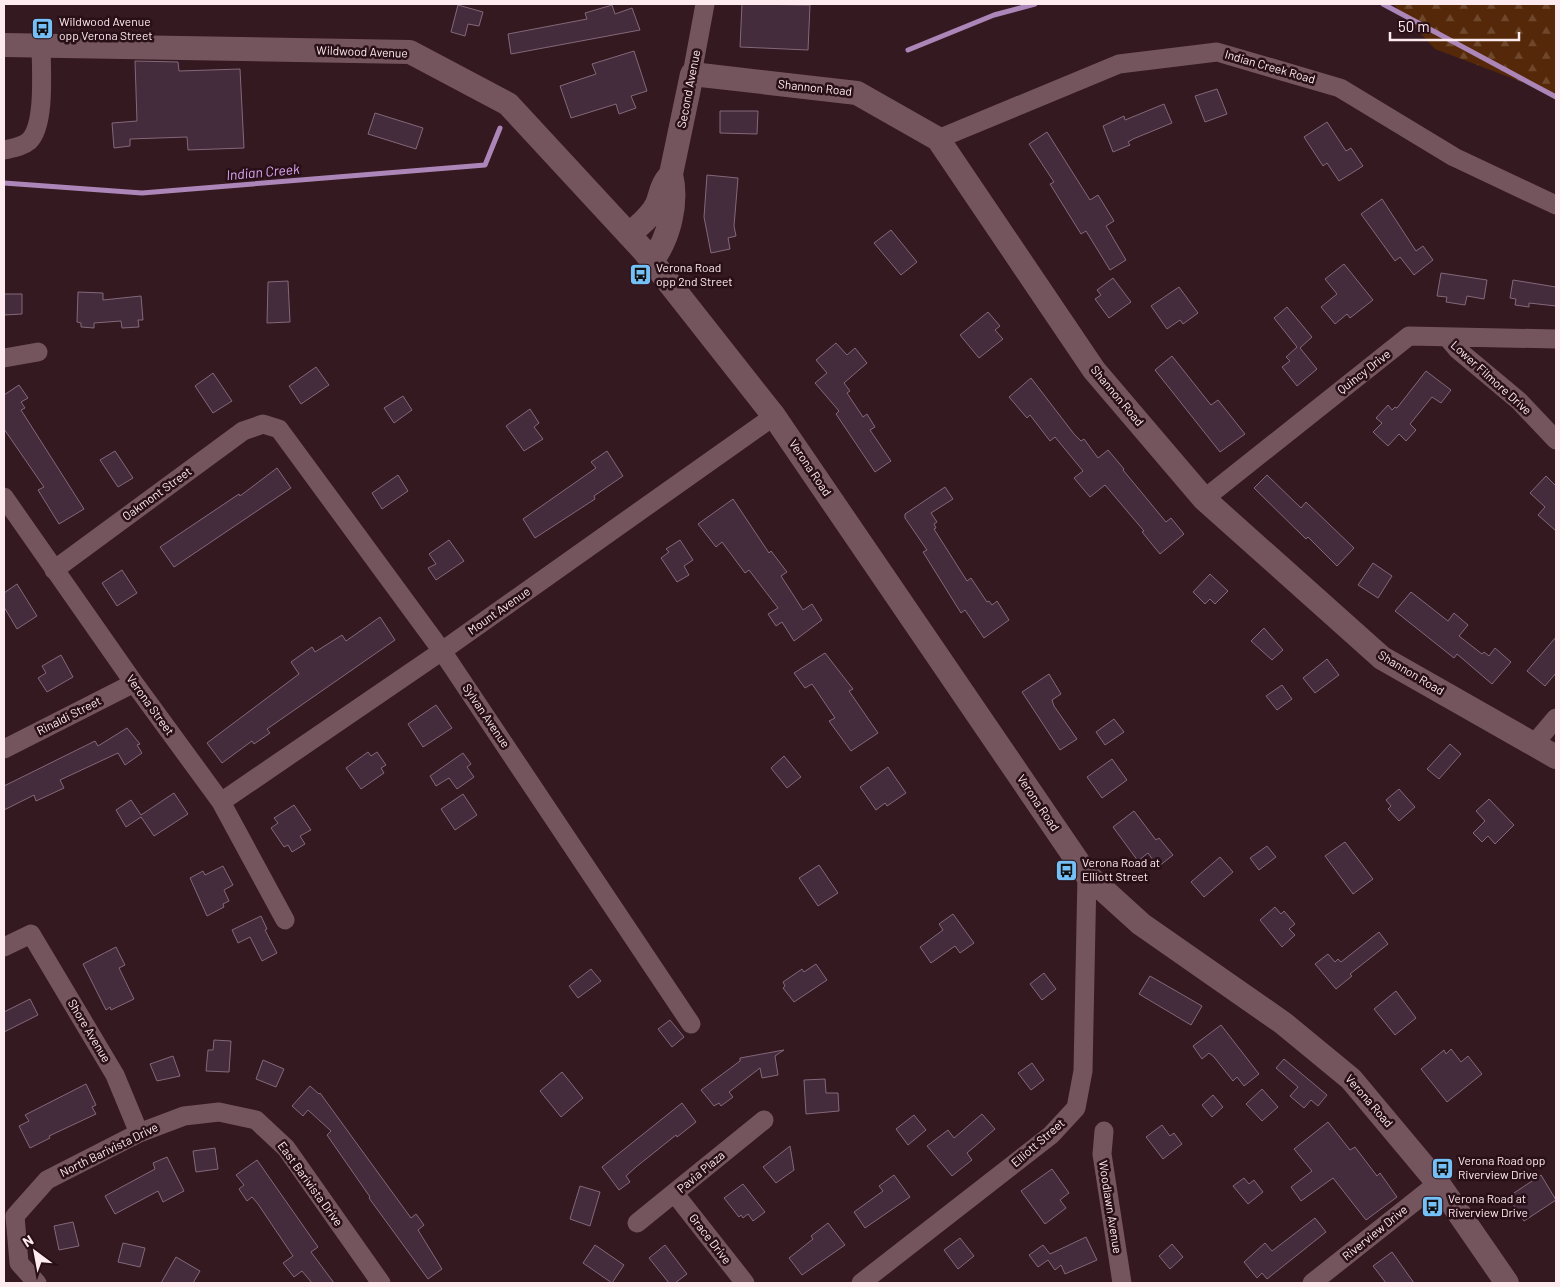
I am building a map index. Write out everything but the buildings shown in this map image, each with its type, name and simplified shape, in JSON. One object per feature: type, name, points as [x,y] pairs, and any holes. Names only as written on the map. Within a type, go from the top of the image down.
[{"type":"street","name":"Second Avenue","points":[[671,174],[663,184],[652,211],[644,222],[641,249],[663,246],[672,213],[674,186],[671,174],[705,4]]},
{"type":"street","name":"Wildwood Avenue","points":[[4,45],[41,44],[410,52],[508,104],[641,249]]},
{"type":"street","points":[[4,150],[20,147],[30,140],[37,130],[40,116],[41,44]]},
{"type":"street","name":"Indian Creek Road","points":[[938,139],[1119,64],[1216,52],[1340,88],[1454,157],[1556,205]]},
{"type":"street","name":"Shannon Road","points":[[692,74],[857,93],[938,139],[1094,370],[1204,499],[1382,658],[1556,757]]},
{"type":"street","name":"Verona Road","points":[[641,249],[774,416],[1087,874],[1141,924],[1283,1023],[1351,1079],[1438,1183],[1507,1283]]},
{"type":"street","name":"Quincy Drive","points":[[1204,499],[1409,336],[1556,339]]},
{"type":"street","name":"Lower Filmore Drive","points":[[1447,337],[1458,350],[1519,401],[1556,440]]},
{"type":"street","points":[[4,358],[38,352]]},
{"type":"street","name":"Mount Avenue","points":[[221,802],[442,651],[774,416]]},
{"type":"street","name":"Sylvan Avenue","points":[[263,424],[279,429],[442,651],[691,1024]]},
{"type":"street","name":"Oakmont Street","points":[[54,570],[243,431],[263,424]]},
{"type":"street","name":"Verona Street","points":[[4,497],[134,683],[221,802],[285,920]]},
{"type":"street","name":"Rinaldi Street","points":[[4,749],[134,683]]},
{"type":"street","points":[[1534,744],[1556,718]]},
{"type":"street","name":"Elliott Street","points":[[862,1283],[1051,1135],[1076,1108],[1083,1071],[1087,874]]},
{"type":"street","name":"Shore Avenue","points":[[4,947],[31,934],[115,1075],[138,1133]]},
{"type":"street","name":"North Barivista Drive","points":[[37,1283],[19,1262],[15,1216],[48,1180],[138,1133],[184,1116],[218,1112]]},
{"type":"street","name":"East Barivista Drive","points":[[218,1112],[256,1120],[286,1148],[381,1283]]},
{"type":"street","name":"Pavia Plaza","points":[[637,1223],[764,1120]]},
{"type":"street","name":"Woodlawn Avenue","points":[[1104,1131],[1102,1154],[1122,1283]]},
{"type":"street","name":"Riverview Drive","points":[[1312,1283],[1438,1183]]},
{"type":"street","name":"Grace Drive","points":[[674,1194],[745,1283]]},
{"type":"green space","points":[[1393,4],[1556,4],[1556,95],[1435,49]]},
{"type":"waterway","name":"Indian Creek","points":[[908,50],[994,15],[1035,4]]},
{"type":"waterway","name":"Indian Creek","points":[[1383,4],[1556,97]]},
{"type":"waterway","name":"Indian Creek","points":[[4,183],[142,193],[485,165],[500,128]]},
{"type":"place","name":"Wildwood Avenue opp Verona Street","points":[[43,29]]},
{"type":"place","name":"Verona Road opp 2nd Street","points":[[640,275]]},
{"type":"place","name":"Verona Road at Elliott Street","points":[[1066,870]]},
{"type":"place","name":"Verona Road opp Riverview Drive","points":[[1442,1168]]},
{"type":"place","name":"Verona Road at Riverview Drive","points":[[1432,1206]]}]
